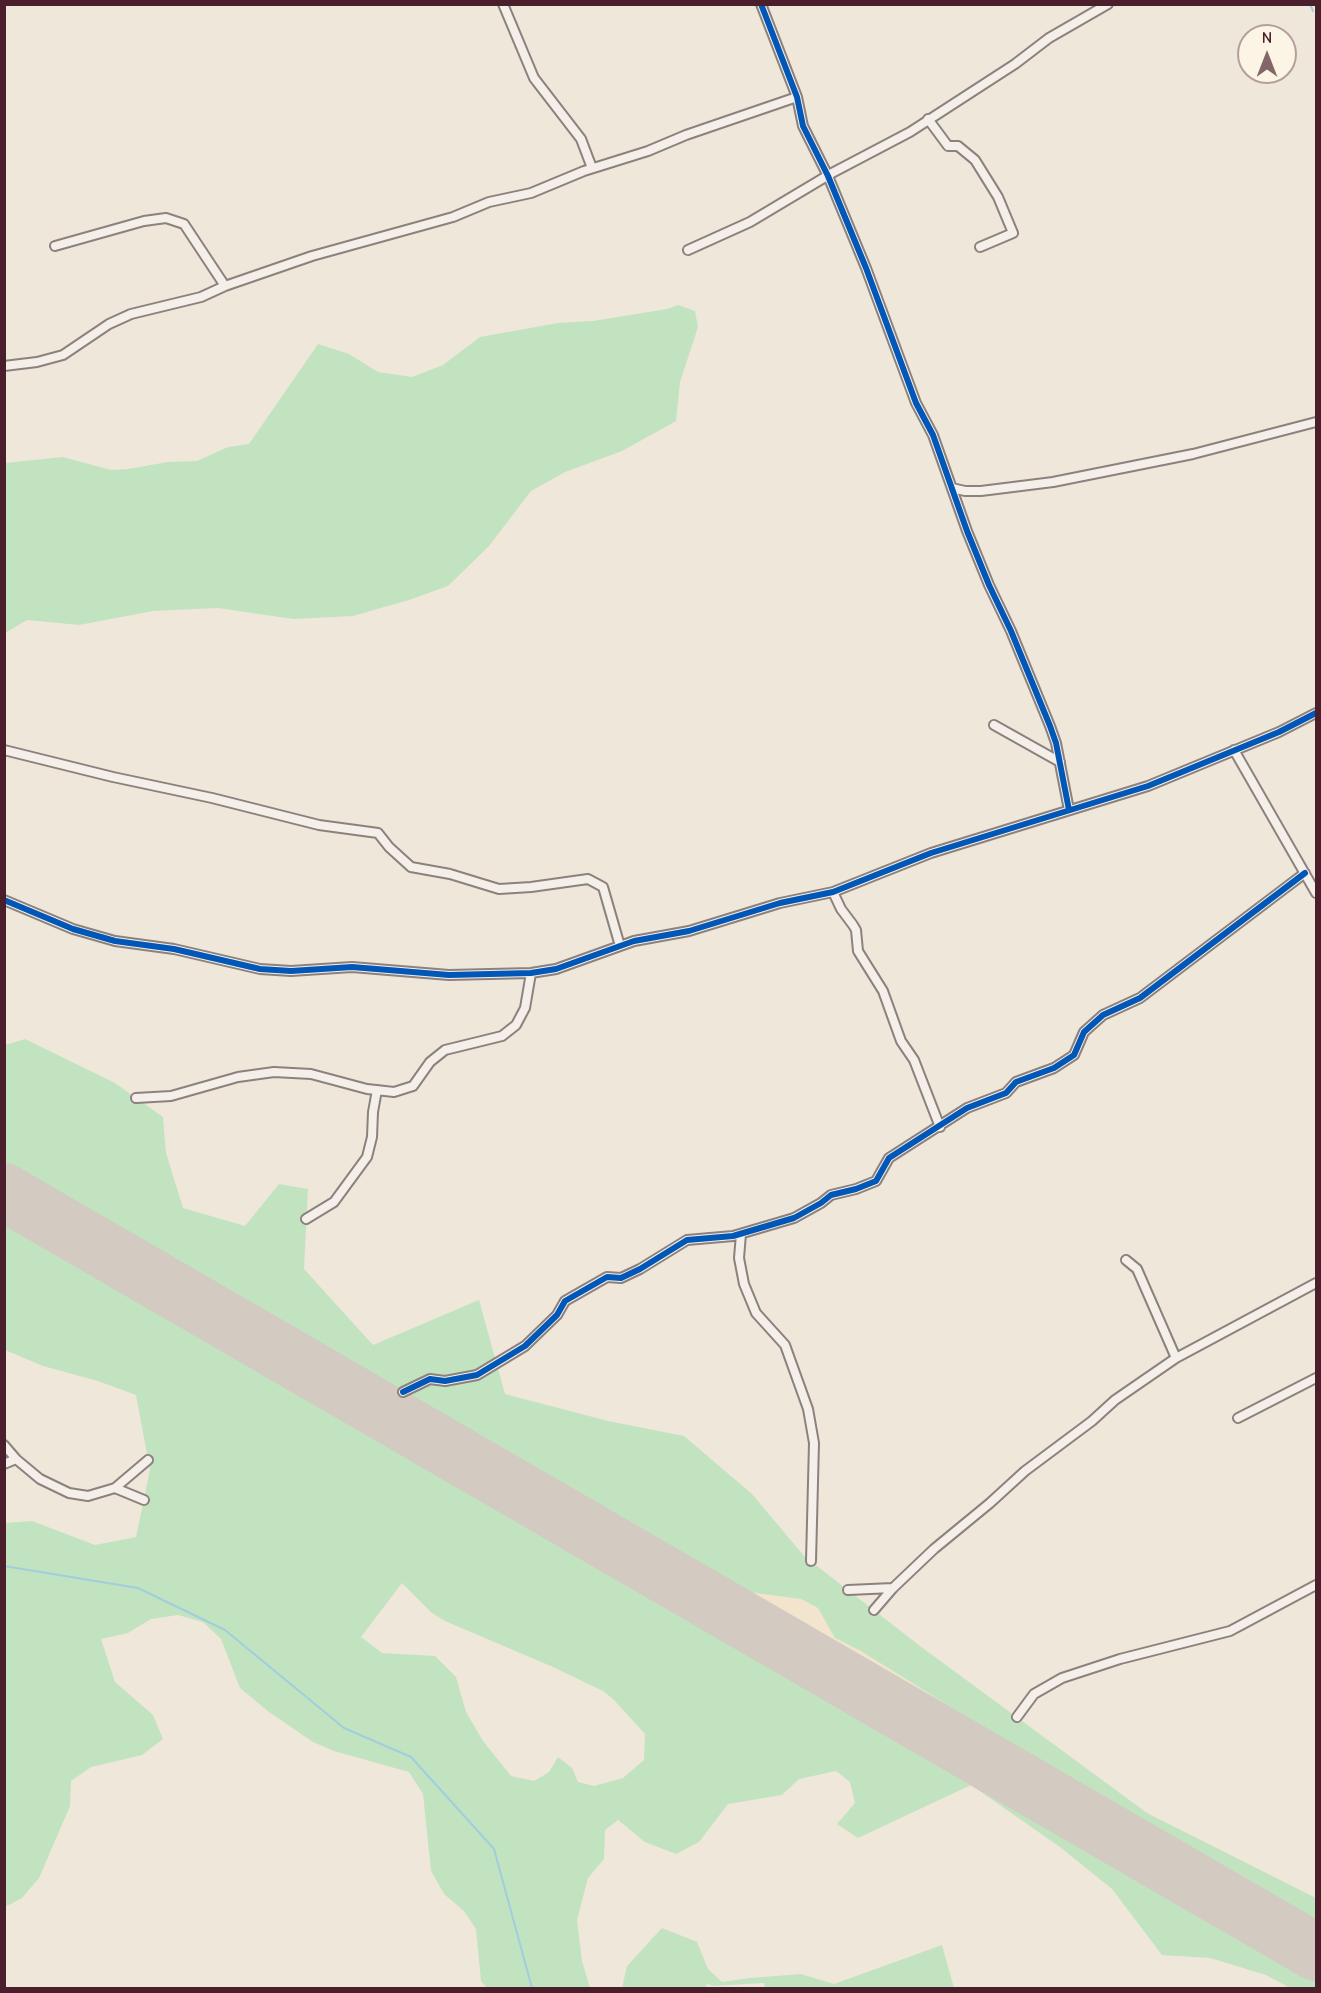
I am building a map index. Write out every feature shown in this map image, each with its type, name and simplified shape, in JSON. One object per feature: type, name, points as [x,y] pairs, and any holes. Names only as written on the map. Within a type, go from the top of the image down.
[{"type":"street","points":[[503,4],[534,78],[543,87],[547,98],[581,139],[592,168]]},
{"type":"street","points":[[761,4],[797,97],[803,126],[828,176],[866,268],[916,403],[933,435],[989,585],[1050,726],[1060,762],[1069,810]]},
{"type":"street","points":[[688,250],[750,222],[828,176],[910,132],[1015,64],[1062,29],[1108,4]]},
{"type":"street","points":[[4,366],[37,362],[63,355],[109,324],[131,314],[201,297],[225,286],[312,256],[453,217],[489,202],[531,193],[592,168],[648,151],[686,135],[797,97]]},
{"type":"street","points":[[928,119],[948,146],[958,146],[975,160],[998,196],[1013,233],[980,247]]},
{"type":"street","points":[[55,246],[144,221],[166,218],[184,224],[225,286]]},
{"type":"street","points":[[952,488],[981,491],[1053,482],[1193,454],[1317,422]]},
{"type":"street","points":[[4,900],[73,929],[115,941],[174,949],[260,969],[291,971],[352,967],[449,975],[531,973],[556,969],[634,941],[689,931],[797,898],[832,892],[931,853],[1148,786],[1279,732],[1317,713]]},
{"type":"street","points":[[994,725],[1060,762]]},
{"type":"street","points":[[4,750],[50,763],[212,798],[319,825],[378,833],[389,848],[411,867],[450,874],[499,890],[588,879],[603,887],[620,946]]},
{"type":"street","points":[[1234,750],[1317,893]]},
{"type":"street","points":[[403,1392],[430,1379],[445,1381],[477,1375],[525,1346],[557,1316],[565,1301],[607,1277],[621,1278],[640,1269],[687,1240],[741,1233],[794,1218],[831,1195],[876,1181],[889,1158],[967,1108],[1006,1093],[1016,1082],[1054,1068],[1074,1055],[1084,1032],[1103,1015],[1140,998],[1305,873]]},
{"type":"street","points":[[832,892],[856,930],[858,951],[884,991],[901,1041],[914,1060],[940,1127]]},
{"type":"street","points":[[136,1098],[171,1096],[238,1077],[274,1072],[311,1074],[393,1092],[412,1086],[430,1062],[446,1050],[502,1036],[516,1025],[525,1008],[531,973]]},
{"type":"street","points":[[306,1219],[334,1202],[367,1157],[372,1137],[377,1090]]},
{"type":"street","points":[[741,1233],[739,1258],[744,1284],[756,1312],[785,1345],[808,1409],[814,1443],[811,1561]]},
{"type":"street","points":[[1126,1260],[1137,1269],[1176,1358]]},
{"type":"street","points":[[874,1610],[893,1588],[934,1549],[1025,1471],[1092,1421],[1115,1400],[1176,1358],[1317,1283]]},
{"type":"street","points":[[1238,1419],[1317,1378]]},
{"type":"street","points":[[4,1445],[16,1459],[40,1479],[69,1493],[88,1496],[115,1488],[148,1460]]},
{"type":"street","points":[[4,1464],[16,1459]]},
{"type":"street","points":[[115,1488],[144,1500]]},
{"type":"street","points":[[1017,1717],[1034,1694],[1062,1678],[1119,1659],[1230,1631],[1317,1586]]},
{"type":"street","points":[[848,1590],[893,1588]]},
{"type":"shaded area","points":[[4,1166],[723,1582],[748,1592],[801,1599],[818,1608],[835,1638],[861,1651],[1013,1746],[1316,1925],[1316,1974],[1063,1826],[818,1677],[168,1298],[5,1211]]},
{"type":"green space","points":[[678,305],[695,311],[698,327],[680,382],[676,421],[622,451],[565,472],[531,491],[489,546],[448,586],[353,616],[293,619],[218,608],[153,611],[79,625],[27,620],[5,633],[5,463],[63,457],[111,470],[128,469],[168,462],[197,461],[228,447],[249,444],[318,344],[349,354],[378,372],[412,377],[443,365],[480,337],[558,323],[593,321],[667,309]]},
{"type":"green space","points":[[25,1039],[115,1083],[163,1117],[166,1153],[183,1208],[245,1226],[279,1184],[308,1189],[304,1269],[373,1345],[479,1300],[505,1394],[608,1421],[684,1436],[752,1494],[804,1556],[920,1646],[1147,1813],[1316,1898],[1316,1925],[1013,1746],[861,1651],[835,1638],[818,1608],[801,1599],[748,1592],[723,1582],[5,1166],[5,1045]]},
{"type":"green space","points":[[5,1211],[168,1298],[818,1677],[1063,1826],[1316,1974],[1316,1988],[1290,1988],[1266,1975],[1210,1958],[1162,1955],[1112,1889],[1060,1847],[971,1785],[858,1838],[837,1824],[855,1803],[850,1782],[836,1771],[799,1779],[782,1795],[728,1804],[699,1842],[676,1854],[645,1842],[618,1820],[605,1830],[604,1859],[588,1878],[577,1920],[582,1961],[590,1988],[487,1988],[481,1981],[476,1929],[464,1911],[444,1894],[431,1871],[423,1794],[409,1772],[334,1751],[313,1742],[269,1712],[240,1688],[221,1639],[203,1622],[178,1615],[151,1619],[128,1633],[101,1639],[115,1682],[153,1715],[163,1739],[142,1755],[91,1767],[71,1781],[70,1806],[39,1878],[22,1898],[5,1907],[5,1523],[32,1521],[95,1545],[136,1537],[150,1470],[136,1395],[98,1381],[43,1366],[5,1350]],"holes":[[[402,1583],[432,1613],[445,1621],[603,1691],[645,1734],[644,1760],[623,1778],[594,1786],[578,1782],[572,1768],[558,1757],[549,1772],[534,1781],[511,1776],[483,1741],[466,1712],[456,1677],[435,1656],[382,1653],[361,1637]]]},
{"type":"green space","points":[[662,1928],[697,1942],[708,1969],[722,1982],[801,1974],[834,1984],[942,1945],[954,1988],[765,1988],[764,1983],[713,1986],[707,1984],[705,1988],[622,1988],[627,1966]]},
{"type":"waterway","points":[[1310,4],[1313,11]]},
{"type":"waterway","points":[[4,1566],[138,1588],[225,1630],[344,1728],[411,1757],[494,1849],[532,1988]]},
{"type":"runway","points":[[4,1192],[1316,1952]]},
{"type":"cycle path","points":[[761,4],[797,97],[803,126],[828,176],[866,268],[916,403],[933,435],[967,531],[1050,726],[1056,743],[1069,810]]},
{"type":"cycle path","points":[[4,900],[73,929],[115,941],[174,949],[260,969],[291,971],[352,967],[449,975],[531,973],[556,969],[634,941],[689,931],[780,903],[833,892],[931,853],[1148,786],[1279,732],[1316,713]]},
{"type":"cycle path","points":[[403,1392],[430,1379],[445,1381],[477,1375],[525,1346],[557,1315],[565,1301],[607,1277],[621,1278],[640,1269],[687,1240],[733,1236],[794,1218],[831,1195],[876,1181],[889,1158],[967,1108],[1006,1093],[1016,1082],[1054,1068],[1074,1055],[1084,1032],[1103,1015],[1140,998],[1305,873]]}]
